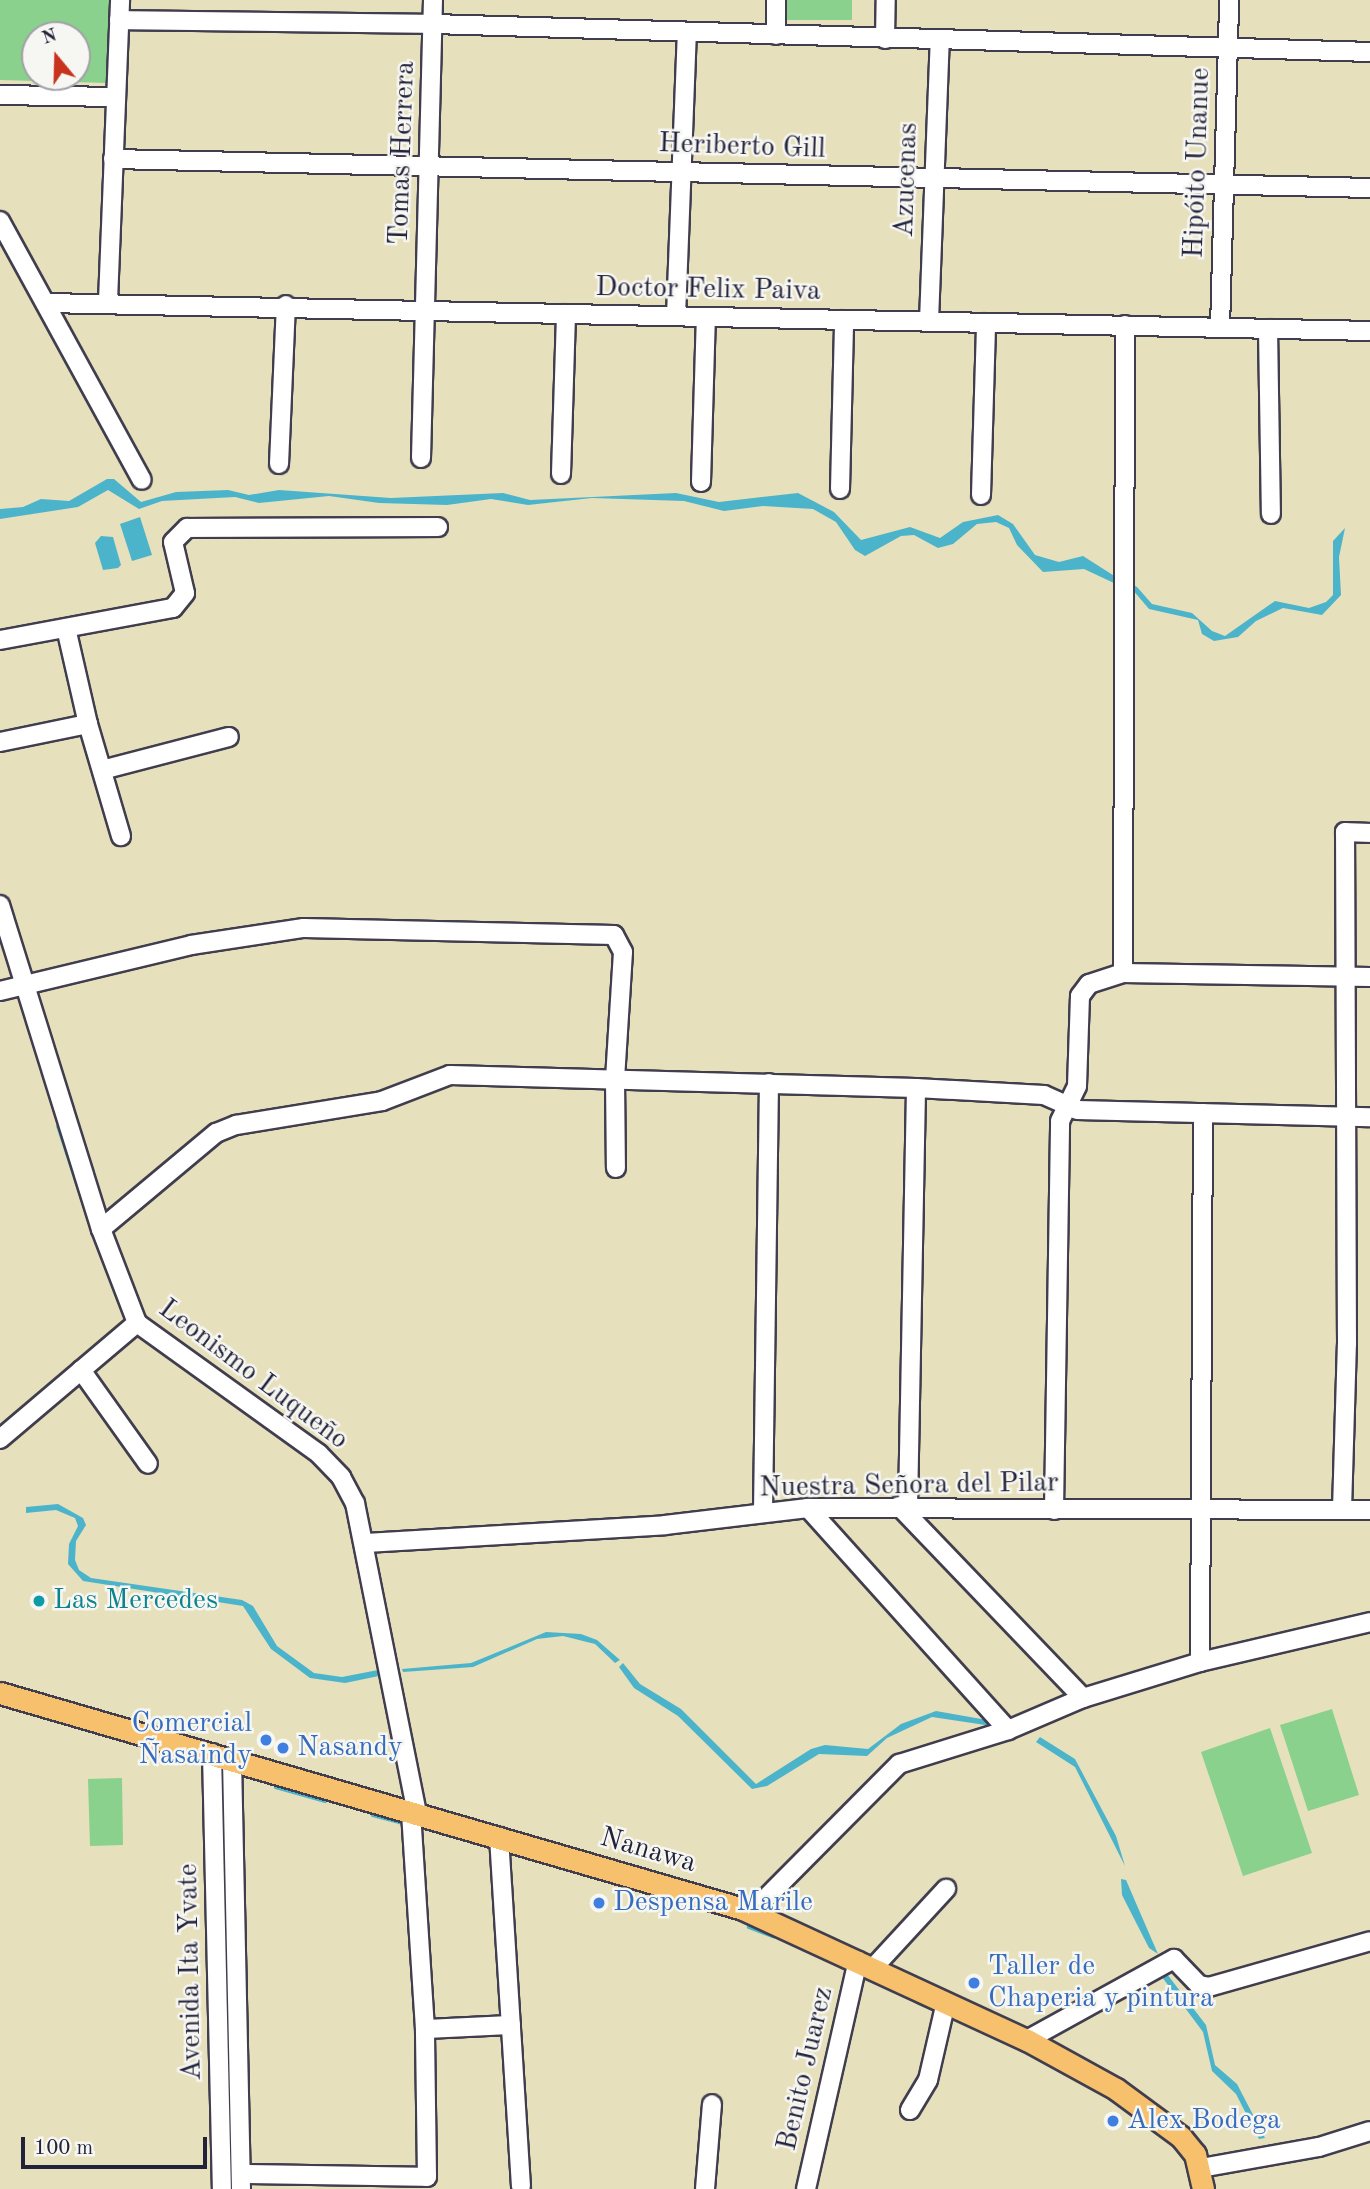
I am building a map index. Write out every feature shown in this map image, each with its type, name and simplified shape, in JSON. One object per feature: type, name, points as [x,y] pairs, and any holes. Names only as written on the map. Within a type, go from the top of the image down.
[{"type":"main road","name":"Nanawa","points":[[0,1683],[199,1745],[217,1755]]},
{"type":"main road","name":"Nanawa","points":[[0,1693],[197,1753],[217,1755],[752,1912],[1027,2040],[1116,2089],[1165,2123],[1195,2154],[1202,2179]]},
{"type":"street","points":[[108,301],[120,0]]},
{"type":"street","name":"Tomas Herrera","points":[[421,458],[433,0]]},
{"type":"street","points":[[776,0],[776,35]]},
{"type":"street","points":[[885,39],[886,0]]},
{"type":"street","name":"Hipóito Unanue","points":[[1220,328],[1229,0]]},
{"type":"street","points":[[120,20],[433,24],[1370,52]]},
{"type":"street","points":[[676,316],[687,32]]},
{"type":"street","name":"Azucenas","points":[[929,321],[940,41]]},
{"type":"street","points":[[0,95],[116,97]]},
{"type":"street","name":"Heriberto Gill","points":[[113,159],[1370,188]]},
{"type":"street","points":[[0,221],[142,480]]},
{"type":"street","name":"Doctor Felix Paiva","points":[[46,303],[108,301],[566,314],[1370,331]]},
{"type":"street","points":[[279,464],[286,305]]},
{"type":"street","points":[[561,474],[566,314]]},
{"type":"street","points":[[701,482],[706,317]]},
{"type":"street","points":[[841,489],[844,320]]},
{"type":"street","points":[[981,495],[986,323]]},
{"type":"street","points":[[1123,973],[1125,325]]},
{"type":"street","points":[[1268,328],[1271,514]]},
{"type":"street","points":[[0,640],[173,608],[181,602],[184,584],[173,542],[187,528],[438,527]]},
{"type":"street","points":[[66,628],[88,724],[121,836]]},
{"type":"street","points":[[0,742],[88,724]]},
{"type":"street","points":[[102,770],[229,737]]},
{"type":"street","points":[[1342,1510],[1347,1344],[1343,977],[1345,832],[1370,833]]},
{"type":"street","name":"Leonismo Luqueño","points":[[0,905],[23,986],[101,1229],[137,1323],[332,1466],[355,1503],[366,1543],[414,1813],[429,2169],[427,2177],[400,2184]]},
{"type":"street","points":[[0,991],[191,945],[304,928],[600,932],[614,935],[623,952],[615,1079],[617,1168]]},
{"type":"street","points":[[1054,1510],[1060,1121],[1064,1106],[1077,1086],[1080,996],[1089,984],[1123,973],[1370,977]]},
{"type":"street","points":[[101,1229],[199,1143],[236,1125],[382,1101],[439,1076],[916,1088],[1044,1096],[1064,1106],[1370,1117]]},
{"type":"street","points":[[763,1512],[769,1083]]},
{"type":"street","points":[[916,1088],[904,1506],[1083,1698]]},
{"type":"street","points":[[1200,1662],[1203,1113]]},
{"type":"street","points":[[0,1439],[137,1323]]},
{"type":"street","points":[[81,1370],[148,1464]]},
{"type":"street","name":"Nuestra Señora del Pilar","points":[[366,1543],[665,1525],[808,1508],[904,1506],[1054,1510],[1370,1510]]},
{"type":"street","points":[[808,1508],[1008,1730]]},
{"type":"street","points":[[752,1912],[889,1771],[914,1758],[1008,1730],[1083,1698],[1200,1662],[1370,1622]]},
{"type":"street","name":"Avenida Ita Yvate","points":[[217,1755],[226,1984],[241,2181]]},
{"type":"street","points":[[499,1837],[522,2186]]},
{"type":"street","points":[[865,1965],[946,1889]]},
{"type":"street","points":[[1027,2040],[1174,1959],[1199,1985],[1209,1987],[1370,1941]]},
{"type":"street","name":"Benito Juarez","points":[[806,2189],[865,1965]]},
{"type":"street","name":"Avenida Ita Yvate","points":[[222,2189],[226,1984]]},
{"type":"street","points":[[909,2110],[928,2080],[946,2002]]},
{"type":"street","points":[[425,2029],[512,2025]]},
{"type":"street","points":[[705,2189],[712,2104]]},
{"type":"street","points":[[1202,2179],[1370,2131]]},
{"type":"street","points":[[241,2181],[400,2184]]},
{"type":"green space","points":[[0,0],[109,0],[108,83],[91,83],[91,21],[21,21],[21,81],[0,80]]},
{"type":"green space","points":[[785,0],[852,0],[852,20],[785,20]]},
{"type":"green space","points":[[1332,1709],[1359,1795],[1308,1811],[1280,1725]]},
{"type":"green space","points":[[1270,1728],[1312,1853],[1243,1876],[1201,1752]]},
{"type":"green space","points":[[122,1778],[123,1845],[90,1846],[88,1779]]},
{"type":"green space","points":[[225,1800],[232,2187],[221,1801]]},
{"type":"water","points":[[107,479],[114,479],[141,502],[176,492],[228,490],[249,495],[279,490],[391,498],[503,493],[530,500],[676,493],[719,502],[798,493],[834,512],[861,540],[910,527],[940,538],[963,522],[998,515],[1013,524],[1035,555],[1059,562],[1083,556],[1116,577],[1116,584],[1084,569],[1043,572],[1017,545],[1009,528],[996,522],[977,524],[953,544],[938,548],[914,535],[901,536],[865,556],[855,550],[836,522],[813,509],[763,506],[724,511],[684,501],[592,498],[528,505],[491,499],[447,505],[379,503],[329,496],[259,503],[235,497],[162,501],[139,509],[108,490],[78,507],[0,519],[0,509],[23,507],[41,499],[69,501]]},
{"type":"water","points":[[140,517],[152,555],[132,561],[120,524]]},
{"type":"water","points":[[1345,528],[1339,557],[1341,595],[1322,615],[1283,608],[1256,621],[1238,637],[1214,641],[1202,634],[1198,620],[1149,609],[1132,589],[1132,584],[1152,604],[1192,613],[1212,631],[1225,636],[1275,601],[1309,608],[1326,602],[1333,595],[1333,541]]},
{"type":"water","points":[[101,536],[113,537],[121,565],[118,568],[103,570],[95,543]]},
{"type":"water","points":[[56,1126],[96,1244],[95,1245]]},
{"type":"water","points":[[58,1504],[83,1518],[86,1525],[76,1541],[75,1560],[79,1570],[91,1578],[242,1600],[253,1606],[277,1646],[314,1673],[342,1677],[378,1670],[379,1676],[345,1683],[310,1678],[271,1649],[243,1606],[83,1581],[68,1564],[69,1544],[78,1526],[75,1518],[56,1510],[26,1513],[26,1507]]},
{"type":"water","points":[[546,1632],[581,1634],[597,1640],[620,1660],[615,1663],[595,1644],[563,1636],[537,1639],[473,1667],[403,1672],[402,1669],[471,1663]]},
{"type":"water","points":[[623,1663],[640,1684],[681,1709],[756,1784],[811,1749],[825,1745],[868,1749],[901,1724],[936,1711],[987,1720],[992,1726],[932,1717],[887,1738],[867,1756],[819,1754],[767,1786],[752,1789],[678,1716],[634,1688],[619,1667]]},
{"type":"water","points":[[1040,1737],[1075,1759],[1116,1836],[1125,1866],[1075,1767],[1036,1742]]},
{"type":"water","points":[[1121,1879],[1126,1880],[1158,1954],[1149,1948],[1122,1895]]},
{"type":"water","points":[[1167,1974],[1206,2025],[1215,2065],[1237,2084],[1265,2138],[1259,2139],[1236,2094],[1212,2071],[1203,2032],[1162,1977]]},
{"type":"waterway","points":[[276,1787],[325,1801]]},
{"type":"waterway","points":[[373,1815],[406,1824]]},
{"type":"waterway","points":[[749,1927],[773,1936]]},
{"type":"waterway","points":[[919,2003],[938,2011]]},
{"type":"place","name":"Las Mercedes","points":[[39,1601]]},
{"type":"place","name":"Comercial Ñasaindy","points":[[266,1740]]},
{"type":"place","name":"Nasandy","points":[[283,1748]]},
{"type":"place","name":"Despensa Marile","points":[[599,1903]]},
{"type":"place","name":"Taller de Chaperia y pintura","points":[[974,1983]]},
{"type":"place","name":"Alex Bodega","points":[[1113,2121]]}]
